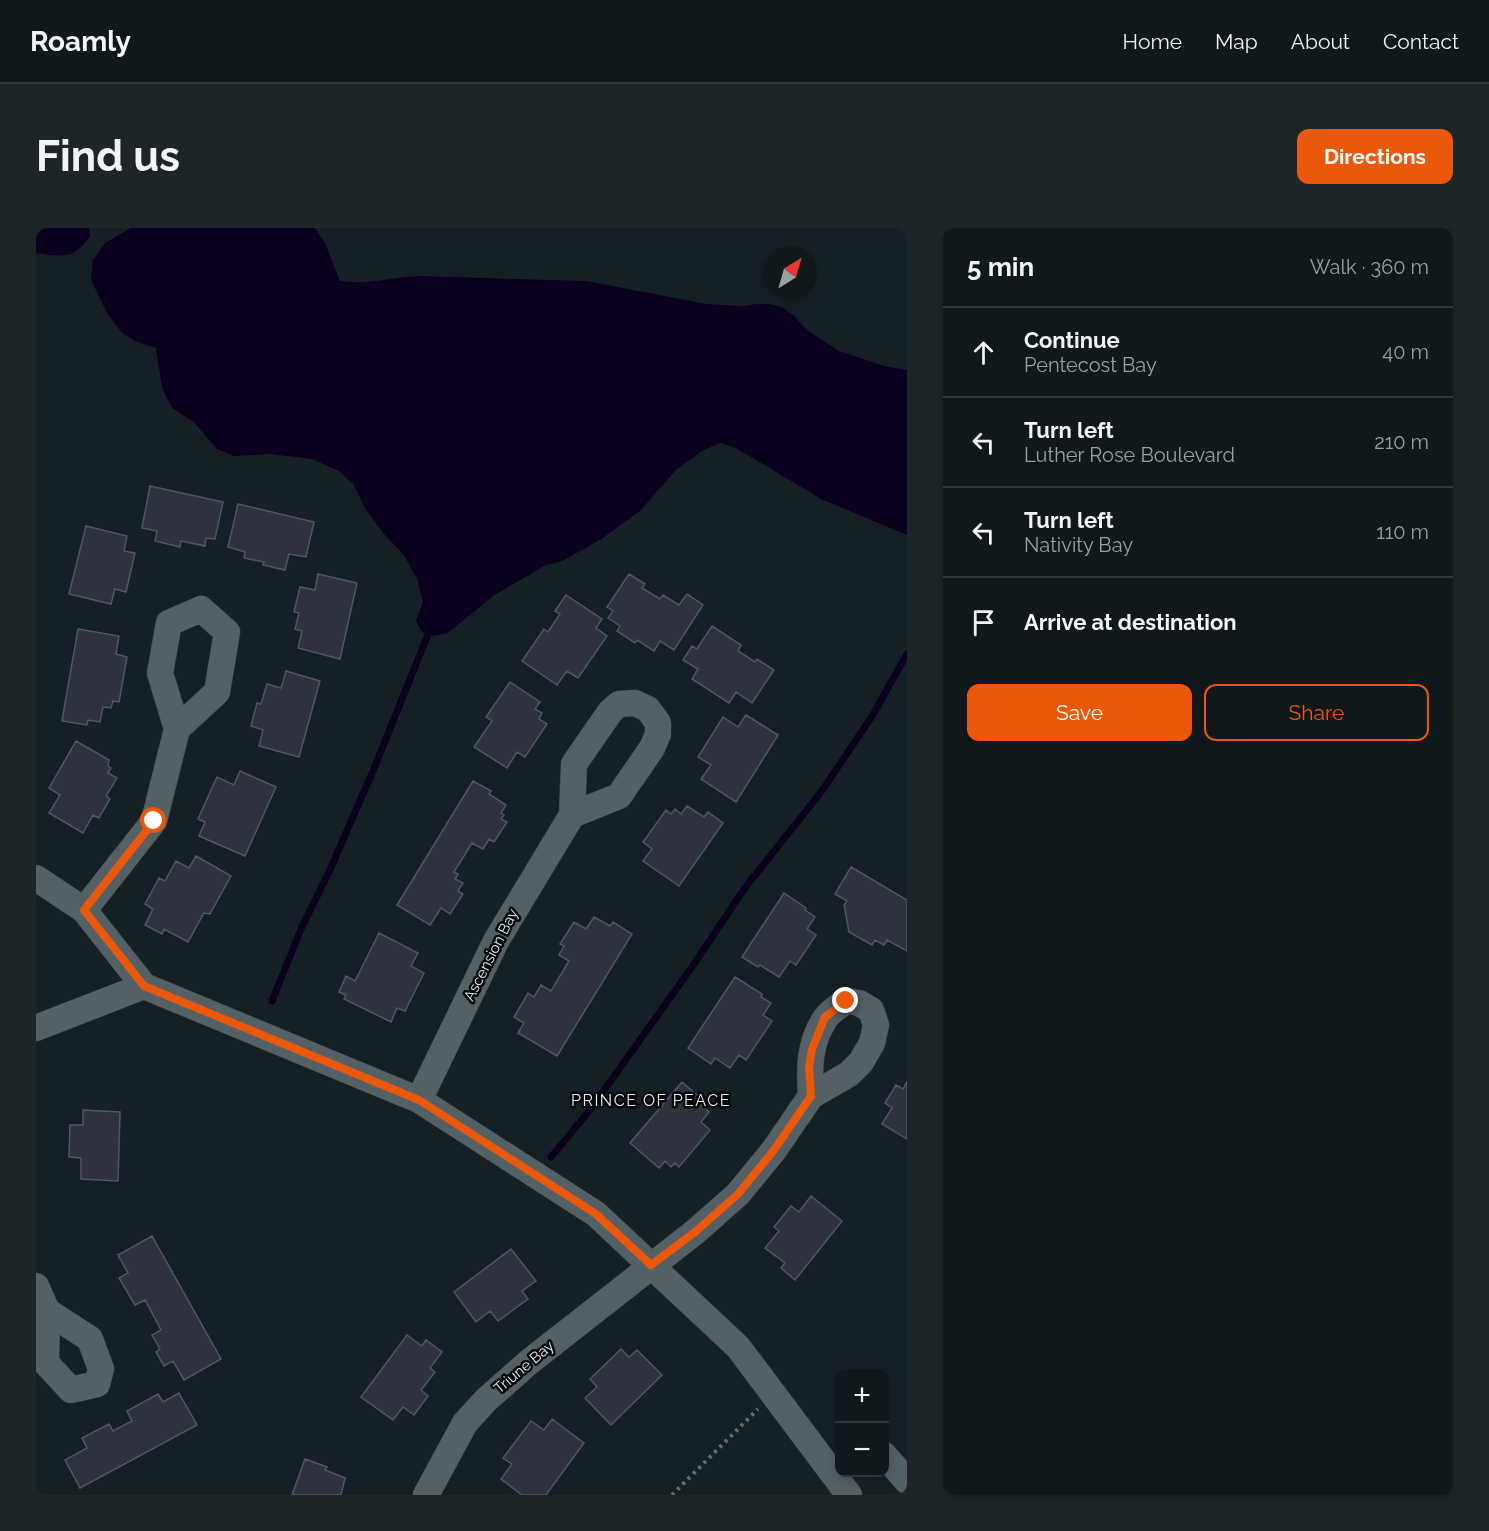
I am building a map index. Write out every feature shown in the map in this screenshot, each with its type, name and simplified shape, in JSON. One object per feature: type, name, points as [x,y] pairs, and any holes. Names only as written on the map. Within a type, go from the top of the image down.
[{"type":"street","points":[[84,910],[154,821],[177,729]]},
{"type":"street","name":"Ascension Bay","points":[[419,1100],[496,941],[572,816]]},
{"type":"street","points":[[36,878],[84,910],[144,986],[419,1100],[596,1214],[738,1347],[844,1482]]},
{"type":"street","points":[[36,1028],[144,986]]},
{"type":"street","name":"Triune Bay","points":[[426,1495],[465,1423],[486,1400],[529,1362],[695,1232],[738,1194],[774,1150],[811,1096]]},
{"type":"street","points":[[36,1286],[46,1311]]},
{"type":"street","points":[[889,1460],[907,1481]]},
{"type":"path","points":[[672,1495],[773,1394]]},
{"type":"shaded area","points":[[36,228],[89,228],[90,236],[78,249],[67,255],[36,253]]},
{"type":"shaded area","points":[[131,228],[315,228],[325,243],[340,281],[370,281],[420,276],[586,281],[707,304],[742,306],[769,304],[782,307],[808,331],[839,351],[884,366],[907,370],[907,535],[823,500],[736,448],[720,443],[702,451],[676,470],[640,511],[600,540],[562,561],[546,565],[493,596],[448,633],[433,636],[422,632],[416,621],[423,602],[417,579],[404,555],[366,510],[353,484],[339,471],[312,459],[270,454],[234,456],[217,449],[194,422],[172,408],[162,388],[156,348],[137,342],[122,333],[107,313],[91,280],[93,260],[105,243]]},
{"type":"building","points":[[150,486],[223,502],[215,539],[206,538],[205,546],[181,541],[180,547],[155,541],[157,531],[142,528]]},
{"type":"building","points":[[238,504],[314,522],[306,557],[289,554],[285,570],[244,558],[245,552],[228,547]]},
{"type":"building","points":[[86,526],[127,536],[124,551],[135,553],[126,592],[115,589],[111,604],[69,594]]},
{"type":"building","points":[[318,574],[357,583],[340,659],[298,648],[302,631],[295,629],[299,613],[294,612],[300,587],[315,590]]},
{"type":"building","points":[[629,574],[645,584],[642,588],[660,599],[663,595],[679,605],[687,594],[703,605],[674,650],[660,641],[654,651],[637,640],[635,643],[617,631],[620,626],[608,618],[613,611],[607,607]]},
{"type":"building","points":[[566,595],[602,619],[596,628],[607,636],[578,678],[567,671],[557,685],[522,661],[544,629],[548,632],[560,614],[555,611]]},
{"type":"building","points":[[712,626],[741,645],[738,651],[774,670],[752,703],[736,692],[729,703],[692,679],[698,669],[683,660],[692,646],[697,649]]},
{"type":"building","points":[[78,629],[119,636],[116,654],[127,657],[119,702],[113,701],[111,708],[103,707],[100,722],[88,720],[87,725],[62,721]]},
{"type":"building","points":[[286,671],[320,681],[299,757],[259,746],[263,730],[251,726],[257,703],[261,704],[267,684],[281,688]]},
{"type":"building","points":[[510,682],[540,702],[535,709],[542,713],[539,719],[547,724],[525,757],[517,752],[507,768],[474,747],[492,721],[486,717]]},
{"type":"building","points":[[746,715],[778,735],[736,802],[701,779],[711,765],[698,757],[723,717],[738,727]]},
{"type":"building","points":[[76,741],[109,760],[108,766],[111,768],[108,773],[117,778],[106,796],[110,799],[99,818],[93,815],[83,833],[49,813],[60,795],[49,788]]},
{"type":"building","points":[[240,771],[276,787],[245,856],[199,836],[205,822],[198,819],[217,777],[234,785]]},
{"type":"building","points":[[473,781],[491,791],[489,794],[506,805],[501,813],[504,815],[501,819],[507,822],[494,842],[489,839],[483,849],[472,843],[454,872],[458,874],[455,879],[463,883],[458,891],[463,894],[450,914],[441,908],[430,925],[397,905]]},
{"type":"building","points":[[687,806],[704,817],[708,812],[723,823],[679,886],[643,861],[652,849],[643,842],[666,810],[671,814],[675,809],[681,814]]},
{"type":"building","points":[[196,856],[231,876],[210,914],[204,913],[188,942],[164,929],[162,934],[145,925],[153,909],[145,904],[159,878],[165,881],[176,861],[189,868]]},
{"type":"building","points":[[851,867],[907,900],[907,951],[887,940],[884,945],[875,940],[872,945],[849,932],[844,905],[847,901],[835,894]]},
{"type":"building","points":[[784,893],[815,917],[807,929],[816,935],[796,965],[790,961],[779,977],[742,957]]},
{"type":"building","points":[[594,917],[610,926],[613,922],[632,934],[557,1056],[518,1033],[524,1023],[514,1017],[528,993],[534,997],[541,985],[551,991],[569,961],[559,955],[564,946],[560,944],[574,922],[586,929]]},
{"type":"building","points":[[379,933],[418,953],[411,966],[424,973],[405,1011],[397,1008],[391,1022],[344,999],[346,995],[339,992],[346,976],[355,981]]},
{"type":"building","points":[[735,977],[762,994],[761,997],[771,1003],[763,1015],[772,1021],[746,1060],[739,1055],[730,1068],[715,1058],[711,1064],[688,1048]]},
{"type":"building","points":[[907,1081],[907,1139],[882,1124],[892,1108],[885,1103],[896,1085],[903,1089]]},
{"type":"building","points":[[682,1082],[704,1101],[701,1105],[709,1112],[701,1122],[710,1130],[679,1167],[675,1163],[671,1167],[665,1161],[659,1168],[630,1143]]},
{"type":"building","points":[[83,1110],[120,1112],[118,1181],[81,1179],[81,1158],[69,1157],[70,1125],[83,1125]]},
{"type":"building","points":[[811,1196],[842,1221],[795,1280],[781,1268],[785,1263],[765,1248],[779,1231],[774,1227],[791,1206],[799,1212]]},
{"type":"building","points":[[152,1236],[221,1359],[184,1380],[173,1361],[164,1366],[156,1352],[160,1349],[152,1335],[161,1330],[145,1300],[135,1305],[119,1278],[128,1273],[118,1255]]},
{"type":"building","points":[[511,1249],[536,1281],[522,1291],[528,1299],[498,1321],[490,1311],[476,1322],[454,1292]]},
{"type":"building","points":[[407,1335],[422,1346],[426,1340],[442,1352],[430,1368],[435,1372],[421,1390],[428,1396],[414,1415],[403,1407],[393,1420],[361,1397]]},
{"type":"building","points":[[621,1349],[629,1357],[637,1350],[662,1375],[611,1425],[585,1398],[597,1387],[590,1379]]},
{"type":"building","points":[[179,1393],[197,1425],[80,1488],[65,1460],[87,1448],[82,1438],[109,1424],[113,1431],[132,1421],[127,1411],[158,1394],[163,1402]]},
{"type":"building","points":[[552,1419],[584,1443],[546,1495],[522,1495],[501,1479],[512,1464],[503,1458],[531,1421],[544,1430]]},
{"type":"building","points":[[305,1459],[327,1467],[325,1470],[345,1478],[341,1495],[292,1495]]},
{"type":"waterway","points":[[272,1001],[301,929],[329,872],[373,771],[431,627]]},
{"type":"waterway","points":[[551,1157],[590,1110],[694,964],[744,889],[821,792],[871,718],[907,654]]},
{"type":"district","name":"PRINCE OF PEACE","points":[[651,1100]]},
{"type":"route","points":[[154,821],[84,910],[144,986],[419,1100],[596,1214],[651,1265],[695,1232],[738,1194],[774,1150],[811,1096],[809,1067],[812,1049],[825,1017],[846,1001]]}]
